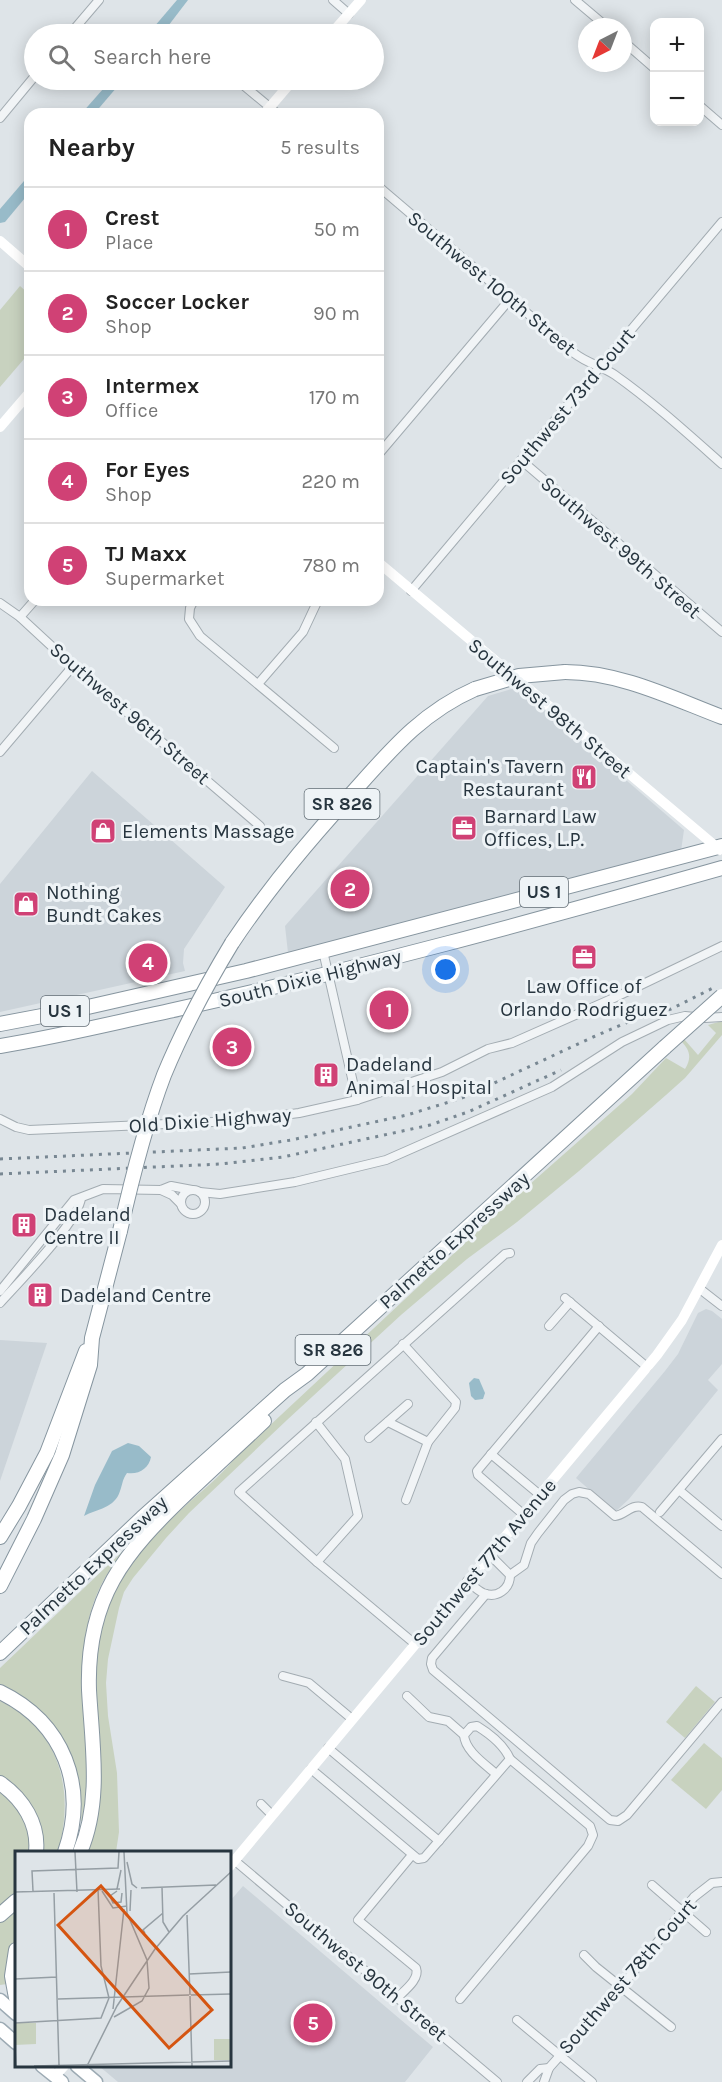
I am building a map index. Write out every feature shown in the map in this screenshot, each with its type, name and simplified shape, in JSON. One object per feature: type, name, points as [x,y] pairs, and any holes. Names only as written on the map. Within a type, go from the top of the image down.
[{"type":"highway","name":"SR 826","points":[[0,1586],[34,1520],[62,1455],[90,1365],[92,1338],[133,1175],[165,1075],[208,983],[253,911],[289,865],[401,739],[440,707],[475,689],[519,676],[565,672],[589,673],[619,680],[722,717]]},
{"type":"highway","name":"South Dixie Highway","points":[[0,1024],[174,988],[720,848]]},
{"type":"highway","name":"South Dixie Highway","points":[[0,1046],[328,975],[506,929],[722,868]]},
{"type":"highway","points":[[501,904],[506,929]]},
{"type":"highway","points":[[141,1017],[164,1002],[174,988]]},
{"type":"highway","name":"Palmetto Expressway","points":[[0,1653],[135,1525],[285,1390],[307,1374],[722,996]]},
{"type":"highway","points":[[0,1537],[20,1506],[47,1453],[92,1338]]},
{"type":"highway","points":[[80,1851],[88,1828],[94,1793],[89,1655],[93,1630],[107,1590],[120,1567],[141,1540],[291,1395],[307,1374]]},
{"type":"highway","points":[[0,1692],[18,1702],[39,1720],[55,1740],[66,1760],[75,1804],[71,1835],[65,1851]]},
{"type":"highway","points":[[0,1783],[19,1799],[30,1816],[35,1832],[36,1851]]},
{"type":"highway","points":[[0,1915],[15,1902]]},
{"type":"highway","points":[[15,1956],[12,1976],[15,1992]]},
{"type":"main road","points":[[0,2000],[15,2013]]},
{"type":"main road","points":[[0,2029],[15,2042]]},
{"type":"main road","points":[[43,2067],[58,2079]]},
{"type":"main road","points":[[77,2067],[96,2082]]},
{"type":"street","points":[[79,24],[99,0]]},
{"type":"street","points":[[333,0],[349,14]]},
{"type":"street","points":[[340,24],[361,0]]},
{"type":"street","points":[[575,0],[596,18]]},
{"type":"street","points":[[632,49],[650,65]]},
{"type":"street","points":[[0,118],[24,89]]},
{"type":"street","points":[[247,90],[266,108]]},
{"type":"street","points":[[273,108],[286,90]]},
{"type":"street","points":[[704,110],[722,125]]},
{"type":"street","name":"Southwest 100th Street","points":[[384,191],[582,359],[611,372],[644,396],[722,464]]},
{"type":"street","name":"Southwest 73rd Court","points":[[411,591],[722,222]]},
{"type":"street","points":[[0,241],[24,262]]},
{"type":"street","points":[[384,448],[511,298]]},
{"type":"street","points":[[0,428],[24,399]]},
{"type":"street","name":"Southwest 99th Street","points":[[521,460],[722,632]]},
{"type":"street","name":"Southwest 98th Street","points":[[384,567],[720,848]]},
{"type":"street","name":"Southwest 96th Street","points":[[0,603],[20,617],[73,666],[260,826]]},
{"type":"street","points":[[20,617],[30,606]]},
{"type":"street","points":[[191,606],[189,619],[200,636],[334,748]]},
{"type":"street","points":[[258,684],[303,632],[315,606]]},
{"type":"street","points":[[0,752],[73,666]]},
{"type":"street","name":"Old Dixie Highway","points":[[0,1119],[16,1127],[29,1130],[236,1121],[299,1113],[357,1100],[405,1086],[442,1072],[494,1046],[512,1043],[616,997],[722,946]]},
{"type":"street","points":[[323,951],[357,1100]]},
{"type":"street","points":[[0,1291],[74,1200],[103,1190],[161,1190],[171,1186],[220,1194],[295,1182],[386,1160],[552,1087],[622,1042],[668,1020],[685,1016],[722,1017]]},
{"type":"street","points":[[161,1190],[172,1195],[190,1214],[199,1213],[220,1194]]},
{"type":"street","points":[[181,1204],[182,1196],[196,1191]]},
{"type":"street","points":[[196,1191],[205,1199],[204,1207]]},
{"type":"street","points":[[0,1303],[77,1213],[81,1198]]},
{"type":"street","points":[[44,1237],[52,1244]]},
{"type":"street","name":"Southwest 77th Avenue","points":[[232,1863],[647,1367],[677,1328],[722,1245]]},
{"type":"street","points":[[415,1644],[238,1492],[505,1254],[510,1253]]},
{"type":"street","points":[[700,1288],[722,1306]]},
{"type":"street","points":[[549,1326],[568,1300],[647,1367]]},
{"type":"street","points":[[524,1515],[477,1473],[599,1326]]},
{"type":"street","points":[[403,1344],[456,1402],[455,1408],[428,1442],[406,1500]]},
{"type":"street","points":[[369,1438],[408,1404]]},
{"type":"street","points":[[316,1422],[345,1459],[358,1516],[317,1562]]},
{"type":"street","points":[[388,1422],[428,1442]]},
{"type":"street","points":[[660,1512],[722,1441]]},
{"type":"street","points":[[491,1454],[540,1496]]},
{"type":"street","points":[[679,1490],[722,1526]]},
{"type":"street","points":[[467,1581],[486,1594],[495,1594],[505,1590],[510,1575],[524,1565],[534,1538],[564,1500],[579,1492],[589,1494],[615,1516],[633,1507],[642,1507],[722,1574]]},
{"type":"street","points":[[490,1555],[510,1575]]},
{"type":"street","points":[[486,1594],[432,1658],[433,1670],[610,1821],[618,1821],[627,1815],[722,1702]]},
{"type":"street","points":[[283,1676],[309,1683],[352,1719]]},
{"type":"street","points":[[407,1696],[429,1717],[448,1721],[464,1735],[468,1748],[496,1774]]},
{"type":"street","points":[[460,1999],[588,1846],[593,1835],[590,1826],[510,1759],[506,1751],[477,1726],[471,1726],[464,1735]]},
{"type":"street","points":[[328,1748],[439,1841]]},
{"type":"street","points":[[311,1769],[418,1859],[424,1858],[510,1759]]},
{"type":"street","points":[[261,1804],[272,1815]]},
{"type":"street","points":[[397,1998],[418,1972],[357,1920],[412,1855]]},
{"type":"street","name":"Southwest 90th Street","points":[[232,1863],[497,2082]]},
{"type":"street","name":"Southwest 78th Court","points":[[544,2082],[549,2068],[704,1888],[711,1883],[722,1882]]},
{"type":"street","points":[[652,1885],[706,1932]]},
{"type":"street","points":[[584,1955],[670,2027]]},
{"type":"street","points":[[517,2020],[592,2082]]},
{"type":"street","points":[[527,2082],[540,2069],[549,2068]]},
{"type":"shaded area","points":[[518,687],[684,830],[681,851],[288,953],[285,926],[488,696]]},
{"type":"shaded area","points":[[92,771],[225,887],[184,949],[185,971],[0,1012],[0,884]]},
{"type":"shaded area","points":[[706,1309],[722,1319],[722,1364],[708,1380],[718,1390],[629,1499],[615,1512],[576,1478],[665,1371],[678,1354],[698,1313]]},
{"type":"shaded area","points":[[0,1340],[47,1343],[0,1481]]},
{"type":"shaded area","points":[[243,1886],[433,2047],[405,2082],[118,2082],[100,2067],[231,2067],[231,1900]]},
{"type":"green space","points":[[20,286],[24,290],[24,359],[0,387],[0,310]]},
{"type":"green space","points":[[722,1021],[722,1035],[685,1078],[579,1171],[467,1259],[401,1315],[189,1513],[133,1578],[124,1592],[119,1608],[108,1659],[106,1683],[108,1716],[117,1773],[119,1832],[116,1851],[88,1851],[97,1817],[101,1781],[97,1685],[99,1638],[114,1593],[144,1547],[235,1458],[496,1214],[632,1094],[666,1058],[685,1069],[689,1061],[689,1054],[681,1041],[684,1039],[698,1055],[716,1033],[708,1025]]},
{"type":"green space","points":[[125,1549],[106,1576],[95,1600],[88,1624],[82,1677],[88,1798],[83,1821],[81,1821],[78,1779],[62,1740],[50,1722],[35,1707],[19,1694],[0,1684],[0,1668]]},
{"type":"green space","points":[[696,1686],[715,1702],[685,1738],[666,1722]]},
{"type":"green space","points":[[0,1701],[21,1713],[37,1728],[50,1746],[58,1765],[65,1807],[58,1851],[41,1851],[0,1777]]},
{"type":"green space","points":[[704,1743],[722,1758],[722,1790],[706,1809],[671,1780]]},
{"type":"green space","points":[[0,1791],[22,1818],[28,1833],[31,1851],[15,1851],[15,1892],[0,1907]]},
{"type":"green space","points":[[15,1908],[15,1939],[6,1966],[7,1984],[0,1985],[0,1919]]},
{"type":"water","points":[[177,0],[188,0],[170,24],[157,24]]},
{"type":"water","points":[[102,90],[114,90],[99,108],[86,108]]},
{"type":"water","points":[[24,181],[24,199],[5,222],[0,223],[0,209]]},
{"type":"water","points":[[474,1378],[479,1379],[485,1393],[483,1399],[475,1400],[471,1396],[469,1383]]},
{"type":"water","points":[[128,1443],[139,1446],[151,1457],[148,1464],[139,1472],[127,1473],[118,1497],[110,1505],[84,1516],[95,1485],[112,1451]]},
{"type":"railway","points":[[0,1159],[242,1148],[407,1115],[462,1098],[593,1037],[628,1022],[671,1009],[713,988]]},
{"type":"railway","points":[[0,1174],[221,1164],[283,1157],[430,1125],[468,1112],[561,1070]]},
{"type":"place","name":"Captain's Tavern Restaurant","points":[[584,777]]},
{"type":"place","name":"Barnard Law Offices, L.P.","points":[[464,828]]},
{"type":"place","name":"Elements Massage","points":[[103,831]]},
{"type":"place","name":"Soccer Locker","points":[[350,889]]},
{"type":"place","name":"Nothing Bundt Cakes","points":[[26,904]]},
{"type":"place","name":"Law Office of Orlando Rodriguez","points":[[584,957]]},
{"type":"place","name":"For Eyes","points":[[148,963]]},
{"type":"place","name":"Crest","points":[[389,1010]]},
{"type":"place","name":"Intermex","points":[[232,1047]]},
{"type":"place","name":"Dadeland Animal Hospital","points":[[326,1075]]},
{"type":"place","name":"Dadeland Centre II","points":[[24,1225]]},
{"type":"place","name":"Dadeland Centre","points":[[40,1295]]},
{"type":"place","name":"TJ Maxx","points":[[313,2023]]}]
